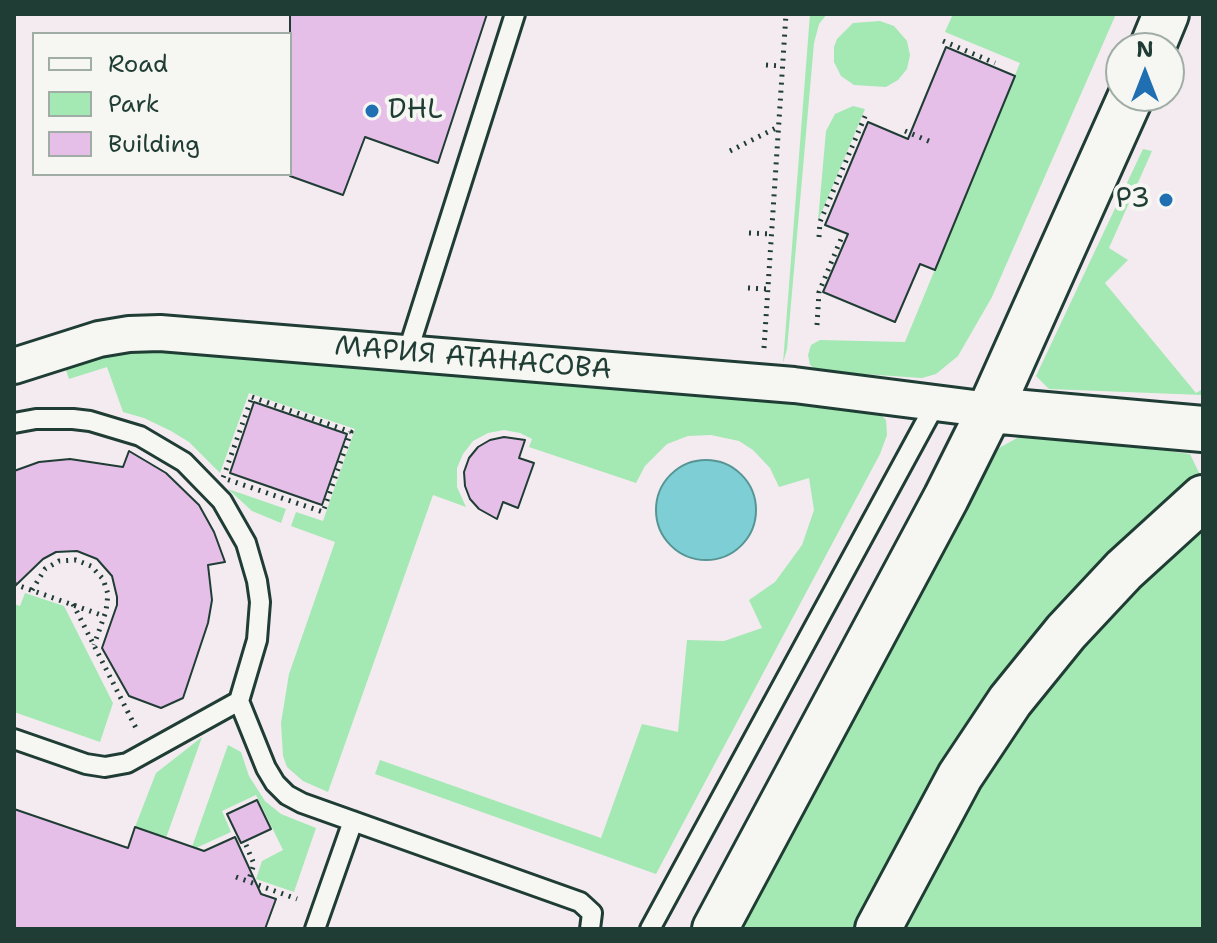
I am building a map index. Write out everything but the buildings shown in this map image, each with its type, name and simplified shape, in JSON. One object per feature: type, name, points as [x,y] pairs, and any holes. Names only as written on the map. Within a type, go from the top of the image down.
[{"type":"main road","points":[[715,929],[946,498],[990,410],[1124,112]]},
{"type":"main road","points":[[990,410],[1203,429]]},
{"type":"main road","points":[[878,929],[960,776],[1010,701],[1066,632],[1124,570],[1203,498]]},
{"type":"street","name":"МАРИЯ АТАНАСОВА","points":[[14,366],[99,339],[160,333],[794,385],[990,410]]},
{"type":"lane","points":[[407,354],[515,14]]},
{"type":"lane","points":[[650,929],[936,403]]},
{"type":"lane","points":[[14,423],[55,418],[90,421],[123,430],[169,451],[211,487],[246,543],[259,592],[257,640],[239,701],[266,768],[287,795],[580,902],[592,913],[590,929]]},
{"type":"lane","points":[[14,739],[86,764],[105,767],[127,763],[239,701]]},
{"type":"lane","points":[[315,929],[353,821]]},
{"type":"path","points":[[763,356],[786,14]]},
{"type":"path","points":[[943,41],[995,63]]},
{"type":"path","points":[[766,65],[782,66]]},
{"type":"path","points":[[819,237],[820,222],[866,114]]},
{"type":"path","points":[[730,151],[778,127]]},
{"type":"path","points":[[905,131],[931,142]]},
{"type":"path","points":[[749,233],[772,234]]},
{"type":"path","points":[[817,325],[819,292],[841,239]]},
{"type":"path","points":[[748,288],[768,289]]},
{"type":"path","points":[[252,397],[351,432],[323,512],[223,478],[252,397]]},
{"type":"path","points":[[32,590],[39,575],[52,564],[68,559],[84,562],[98,572],[106,586],[108,602],[94,645]]},
{"type":"path","points":[[14,584],[104,616]]},
{"type":"path","points":[[73,604],[139,734]]},
{"type":"path","points":[[246,845],[254,864],[248,882]]},
{"type":"path","points":[[236,877],[297,899]]},
{"type":"green space","points":[[810,14],[827,14],[819,24],[814,43],[787,349],[783,363]]},
{"type":"green space","points":[[953,14],[1116,14],[1108,32],[1105,32],[1105,39],[992,297],[958,356],[936,374],[922,378],[818,371],[810,365],[808,355],[811,345],[820,340],[905,342],[1020,63],[945,32]]},
{"type":"green space","points":[[880,21],[894,26],[907,41],[910,55],[907,69],[898,80],[886,87],[854,85],[841,76],[834,62],[837,39],[853,23]]},
{"type":"green space","points":[[853,106],[865,109],[818,221],[826,131],[835,114]]},
{"type":"green space","points":[[1143,149],[1152,151],[1109,248],[1128,260],[1105,283],[1196,393],[1203,389],[1203,395],[1049,389],[1036,376]]},
{"type":"green space","points":[[158,349],[856,406],[875,409],[886,420],[887,435],[880,454],[656,874],[375,774],[380,760],[601,838],[642,724],[678,732],[687,640],[724,641],[762,628],[749,600],[775,582],[802,545],[814,510],[809,478],[779,487],[770,468],[753,450],[739,441],[711,435],[688,436],[667,444],[645,466],[636,483],[529,447],[532,439],[520,433],[504,430],[488,433],[473,441],[457,468],[457,487],[466,507],[433,495],[328,792],[303,781],[287,767],[283,756],[281,723],[289,674],[335,542],[291,526],[296,512],[323,521],[355,429],[249,393],[220,473],[189,442],[144,418],[123,412],[107,367],[69,379],[64,364],[126,350]]},
{"type":"green space","points":[[1028,432],[1190,454],[1201,477],[1146,518],[1097,564],[1061,602],[999,680],[943,762],[854,929],[738,929],[999,448]]},
{"type":"green space","points":[[228,489],[286,509],[281,523],[252,511]]},
{"type":"green space","points":[[1203,526],[1203,929],[901,929],[1006,741],[1073,654],[1122,600]]},
{"type":"green space","points":[[25,593],[64,606],[113,703],[100,742],[14,712],[14,604],[20,606]]},
{"type":"green space","points":[[202,737],[166,838],[135,827],[156,773]]},
{"type":"green space","points":[[228,745],[241,752],[249,776],[265,801],[281,814],[316,828],[294,892],[256,879],[262,861],[283,850],[256,795],[222,811],[231,832],[192,847]]},
{"type":"water","points":[[706,460],[725,464],[741,475],[752,491],[756,510],[752,529],[741,545],[725,556],[706,560],[687,556],[671,545],[660,529],[656,510],[660,491],[671,475],[687,464]]},
{"type":"place","name":"DHL","points":[[372,111]]},
{"type":"place","name":"P3","points":[[1166,200]]}]
